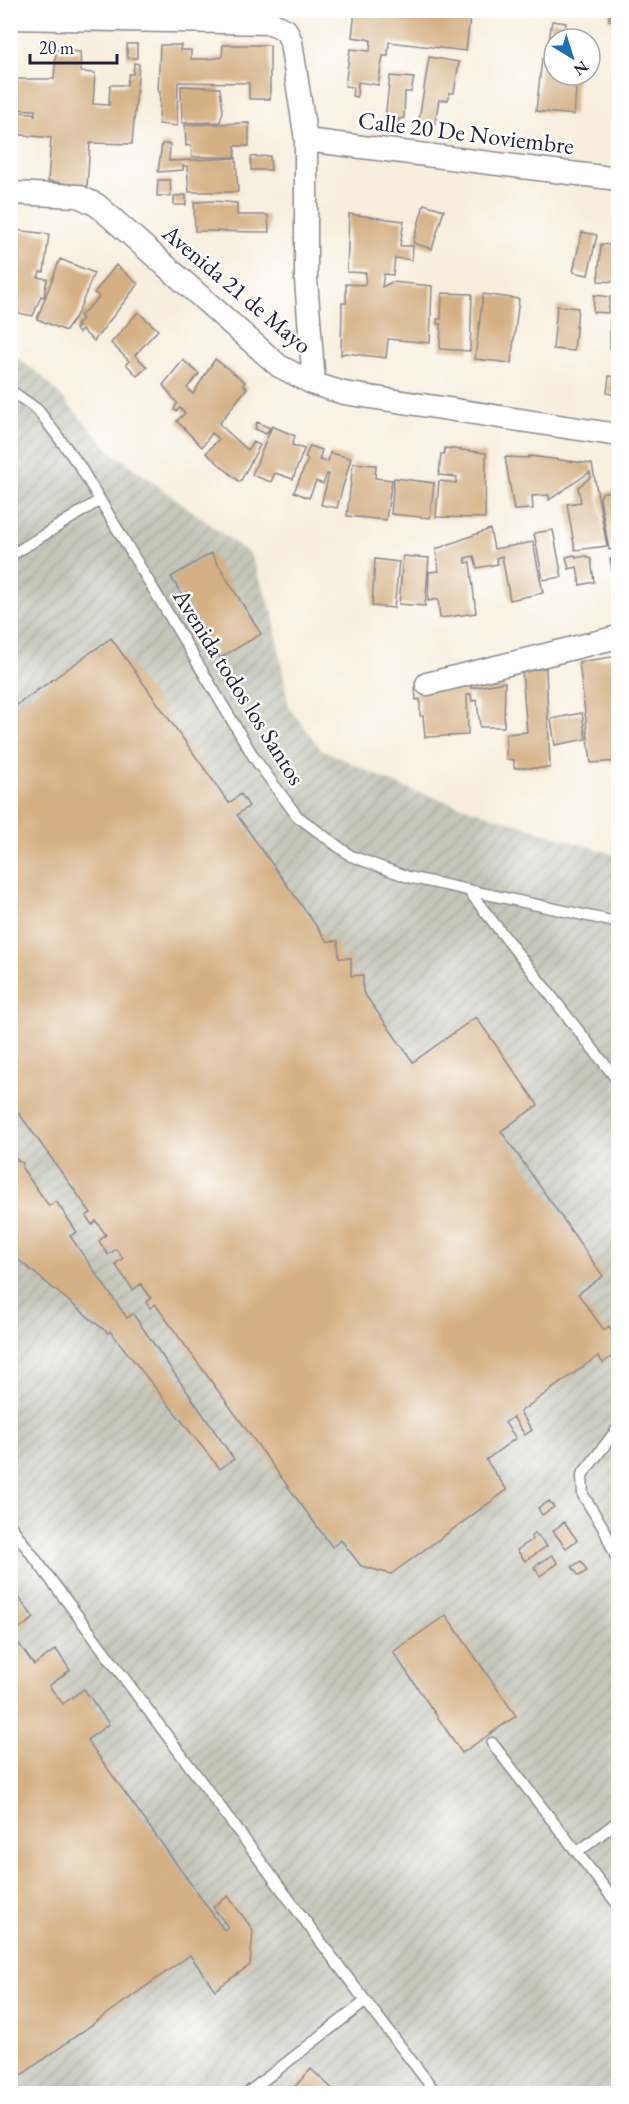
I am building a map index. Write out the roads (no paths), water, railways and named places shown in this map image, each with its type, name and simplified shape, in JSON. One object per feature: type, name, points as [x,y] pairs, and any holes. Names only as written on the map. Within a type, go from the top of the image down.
[{"type":"street","points":[[10,18],[271,23],[286,30],[291,42],[306,140],[306,280],[314,384]]},
{"type":"street","name":"Calle 20 De Noviembre","points":[[306,140],[618,179]]},
{"type":"street","name":"Avenida 21 de Mayo","points":[[10,193],[78,196],[97,206],[279,366],[314,384],[344,393],[618,435]]},
{"type":"street","points":[[427,684],[618,637]]},
{"type":"lane","name":"Avenida todos los Santos","points":[[10,390],[38,410],[79,465],[255,759],[297,816],[351,856],[408,878],[610,921],[618,925]]},
{"type":"lane","points":[[10,556],[100,500]]},
{"type":"lane","points":[[468,890],[618,1081]]},
{"type":"lane","points":[[618,1428],[582,1475],[583,1495],[604,1529],[618,1562]]},
{"type":"lane","points":[[10,1525],[437,2094]]},
{"type":"lane","points":[[492,1743],[618,1905]]},
{"type":"lane","points":[[578,1852],[618,1821]]},
{"type":"lane","points":[[246,2094],[366,2001]]}]
